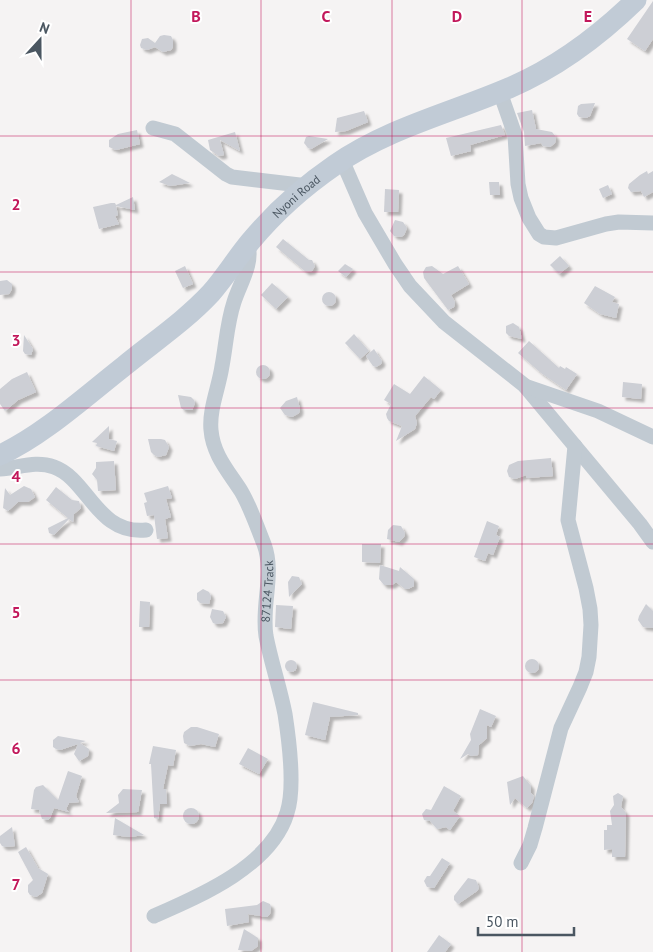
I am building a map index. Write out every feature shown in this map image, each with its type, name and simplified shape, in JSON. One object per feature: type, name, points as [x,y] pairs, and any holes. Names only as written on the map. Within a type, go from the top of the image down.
[{"type":"street","name":"Nyoni Road","points":[[1,457],[78,402],[194,310],[212,292],[248,244],[276,213],[342,160],[372,143],[500,92],[539,74],[571,53],[636,0]]},
{"type":"street","points":[[500,92],[515,135],[518,184],[521,198],[529,218],[539,234],[544,237],[556,238],[606,224],[619,222],[653,223]]},
{"type":"street","points":[[153,128],[175,134],[218,169],[232,177],[308,186]]},
{"type":"street","points":[[342,160],[365,213],[410,286],[444,322],[524,385],[653,542]]},
{"type":"street","name":"87124 Track","points":[[154,916],[223,883],[265,849],[280,830],[289,804],[291,790],[285,715],[266,633],[268,559],[250,508],[221,461],[211,430],[230,319],[236,295],[249,264],[248,244]]},
{"type":"street","points":[[524,385],[608,415],[653,437]]},
{"type":"street","points":[[521,863],[536,828],[561,728],[586,672],[589,657],[590,609],[568,520],[575,446]]},
{"type":"street","points":[[1,457],[56,468],[74,482],[99,511],[112,520],[131,530],[146,530]]},
{"type":"building","points":[[653,1],[653,39],[645,51],[627,39]]},
{"type":"building","points":[[160,36],[171,36],[173,40],[171,50],[163,52],[155,47],[147,50],[141,48],[142,39],[148,38],[155,43]]},
{"type":"building","points":[[595,103],[590,116],[586,118],[579,117],[577,114],[578,106]]},
{"type":"building","points":[[532,110],[536,129],[552,132],[556,137],[555,143],[550,147],[543,146],[541,143],[525,146],[524,132],[517,113]]},
{"type":"building","points":[[364,111],[368,122],[346,131],[335,132],[337,118]]},
{"type":"building","points":[[501,125],[505,135],[470,145],[471,151],[451,156],[446,138]]},
{"type":"building","points":[[137,130],[140,144],[116,150],[109,147],[109,140],[118,134]]},
{"type":"building","points":[[235,132],[240,151],[220,140],[224,155],[219,156],[210,150],[208,140]]},
{"type":"building","points":[[306,137],[328,139],[311,149],[304,143]]},
{"type":"building","points":[[647,171],[648,174],[653,171],[653,192],[644,197],[641,191],[631,192],[628,188],[629,184]]},
{"type":"building","points":[[172,174],[190,183],[170,186],[159,182]]},
{"type":"building","points":[[489,182],[499,182],[500,195],[490,195]]},
{"type":"building","points":[[608,185],[612,194],[603,198],[599,189]]},
{"type":"building","points":[[385,189],[399,190],[398,212],[384,212]]},
{"type":"building","points":[[133,197],[135,210],[116,206],[118,215],[115,216],[119,224],[99,229],[93,207],[111,203],[116,205]]},
{"type":"building","points":[[395,220],[403,222],[407,228],[401,237],[394,236],[390,231]]},
{"type":"building","points":[[283,239],[309,260],[312,260],[315,266],[312,271],[306,272],[276,247]]},
{"type":"building","points":[[560,256],[569,266],[559,274],[550,265]]},
{"type":"building","points":[[345,264],[353,269],[346,277],[338,271]]},
{"type":"building","points":[[185,266],[193,284],[183,288],[175,271]]},
{"type":"building","points":[[432,266],[443,274],[458,266],[469,284],[451,295],[455,302],[454,307],[448,310],[424,278],[423,272],[426,267]]},
{"type":"building","points":[[7,280],[12,284],[12,289],[9,294],[0,295],[0,281]]},
{"type":"building","points":[[272,283],[288,297],[276,309],[261,295]]},
{"type":"building","points":[[595,286],[615,297],[612,302],[619,304],[616,318],[600,314],[584,303]]},
{"type":"building","points":[[329,292],[334,294],[336,299],[334,304],[329,306],[324,304],[322,299],[324,294]]},
{"type":"building","points":[[513,323],[519,327],[522,339],[509,336],[506,333],[506,326]]},
{"type":"building","points":[[354,334],[369,351],[360,359],[345,343]]},
{"type":"building","points":[[24,335],[33,349],[31,355],[25,354],[23,351]]},
{"type":"building","points":[[529,341],[559,368],[560,366],[565,369],[566,367],[577,374],[566,390],[541,373],[518,353]]},
{"type":"building","points":[[374,349],[382,361],[376,367],[373,366],[366,356]]},
{"type":"building","points":[[263,365],[268,367],[270,372],[268,377],[263,379],[258,377],[256,372],[258,367]]},
{"type":"building","points":[[27,372],[36,392],[18,400],[5,411],[0,404],[0,389],[12,379]]},
{"type":"building","points":[[424,376],[441,390],[434,399],[431,397],[415,416],[417,423],[415,429],[396,441],[402,426],[389,421],[386,414],[391,404],[384,400],[394,384],[410,394]]},
{"type":"building","points":[[623,382],[642,384],[641,399],[622,397]]},
{"type":"building","points":[[178,395],[191,397],[194,400],[195,403],[192,410],[181,408]]},
{"type":"building","points":[[297,397],[299,413],[292,417],[285,415],[280,408],[286,401]]},
{"type":"building","points":[[109,426],[109,439],[117,441],[114,451],[96,446],[97,443],[92,442]]},
{"type":"building","points":[[148,439],[165,440],[169,447],[166,455],[158,457],[154,455],[151,452]]},
{"type":"building","points":[[551,458],[553,476],[527,478],[526,475],[515,479],[509,477],[507,471],[509,465],[518,461]]},
{"type":"building","points":[[114,461],[116,490],[98,491],[97,480],[92,474],[96,468],[96,462]]},
{"type":"building","points":[[24,486],[31,489],[35,497],[28,502],[18,502],[8,511],[3,508],[5,488],[10,495]]},
{"type":"building","points":[[168,486],[172,498],[166,499],[171,517],[165,519],[168,538],[157,539],[154,515],[147,516],[144,503],[147,502],[144,493]]},
{"type":"building","points":[[56,487],[72,500],[79,501],[81,508],[74,514],[73,522],[69,519],[54,535],[49,533],[48,528],[68,518],[46,500]]},
{"type":"building","points":[[487,521],[499,526],[496,535],[500,537],[493,555],[488,553],[485,561],[474,557]]},
{"type":"building","points":[[393,525],[401,526],[405,533],[399,542],[387,539],[388,530]]},
{"type":"building","points":[[362,544],[381,544],[380,563],[362,562]]},
{"type":"building","points":[[380,565],[399,571],[400,567],[414,579],[414,586],[405,589],[396,582],[392,585],[384,585],[379,579]]},
{"type":"building","points":[[292,576],[299,577],[302,584],[289,597],[288,582]]},
{"type":"building","points":[[203,589],[209,592],[211,596],[209,604],[200,603],[197,600],[197,593]]},
{"type":"building","points":[[140,601],[150,602],[149,627],[139,627]]},
{"type":"building","points":[[646,604],[653,611],[653,628],[643,627],[638,620]]},
{"type":"building","points":[[276,605],[293,606],[291,629],[275,627]]},
{"type":"building","points":[[212,609],[223,611],[226,617],[223,623],[213,623],[210,617]]},
{"type":"building","points":[[532,659],[537,661],[539,666],[537,671],[532,673],[527,671],[525,666],[527,661]]},
{"type":"building","points":[[289,660],[293,660],[297,666],[293,672],[289,672],[285,668],[285,664]]},
{"type":"building","points":[[313,702],[358,713],[358,715],[330,717],[325,740],[305,735]]},
{"type":"building","points":[[480,709],[496,716],[491,727],[487,725],[487,738],[479,745],[478,755],[471,756],[468,754],[460,759],[471,740],[470,734]]},
{"type":"building","points":[[191,727],[219,734],[215,747],[201,744],[190,746],[184,743],[184,732]]},
{"type":"building","points":[[58,736],[86,741],[80,743],[89,749],[88,756],[79,761],[74,754],[78,744],[60,750],[53,747],[53,740]]},
{"type":"building","points":[[153,746],[176,750],[173,766],[168,765],[163,789],[166,789],[167,804],[160,804],[158,819],[154,818],[151,764],[149,764]]},
{"type":"building","points":[[248,748],[268,759],[259,774],[239,764]]},
{"type":"building","points":[[68,771],[82,776],[76,796],[79,802],[69,803],[66,809],[69,812],[54,808],[48,820],[42,819],[39,810],[31,809],[34,790],[36,787],[43,785],[58,800]]},
{"type":"building","points":[[523,776],[531,786],[531,793],[534,796],[532,803],[527,808],[515,798],[510,805],[507,782]]},
{"type":"building","points":[[444,786],[461,796],[453,811],[460,816],[450,830],[446,827],[437,829],[430,821],[424,820],[422,814],[426,809],[431,810]]},
{"type":"building","points":[[123,789],[142,790],[138,812],[106,813],[119,803],[118,795]]},
{"type":"building","points":[[618,793],[623,796],[621,807],[626,813],[625,857],[612,857],[612,849],[604,850],[604,830],[607,830],[607,825],[612,825],[610,811],[614,805],[613,796]]},
{"type":"building","points":[[188,808],[194,808],[199,813],[197,822],[188,824],[183,819],[183,813]]},
{"type":"building","points":[[115,818],[144,835],[129,837],[113,835]]},
{"type":"building","points":[[12,827],[15,846],[2,846],[0,836]]},
{"type":"building","points":[[26,847],[38,868],[48,874],[42,893],[36,897],[28,892],[28,885],[33,880],[18,852]]},
{"type":"building","points":[[442,858],[450,863],[434,888],[427,887],[424,881],[427,876],[430,876]]},
{"type":"building","points":[[468,878],[476,880],[479,888],[458,904],[454,900],[454,896]]},
{"type":"building","points":[[263,901],[270,904],[271,907],[270,914],[267,917],[248,914],[249,922],[227,926],[225,909],[257,905]]},
{"type":"building","points":[[244,929],[258,938],[258,946],[251,951],[238,950]]},
{"type":"building","points":[[439,935],[451,944],[445,952],[427,952]]}]
